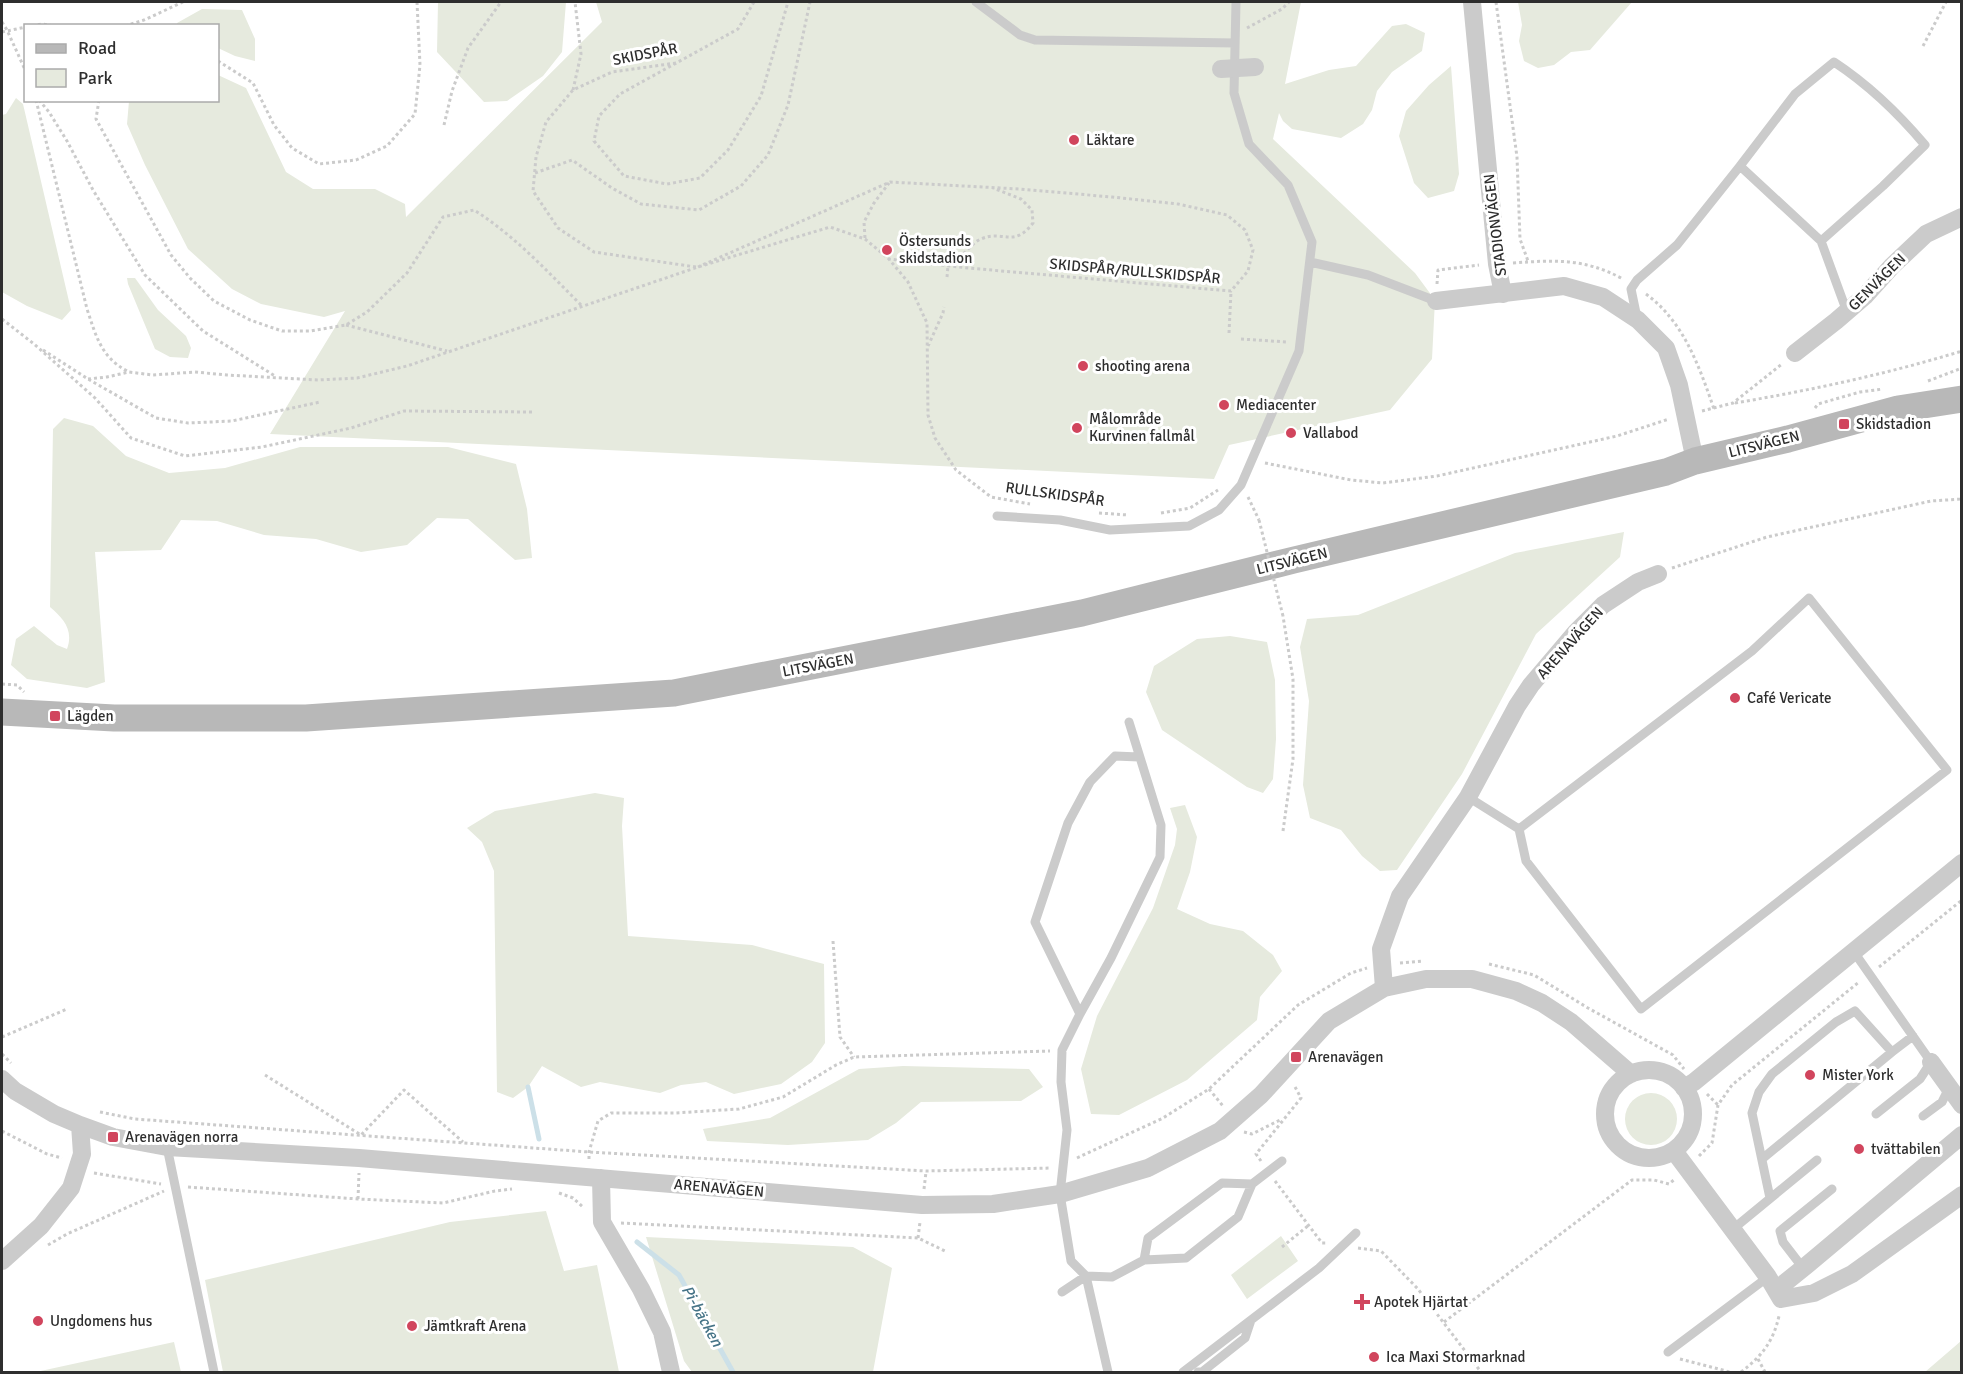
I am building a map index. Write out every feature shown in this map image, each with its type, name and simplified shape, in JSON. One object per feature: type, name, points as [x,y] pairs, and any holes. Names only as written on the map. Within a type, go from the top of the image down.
[{"type":"main road","name":"LITSVÄGEN","points":[[1905,408],[1962,380]]},
{"type":"main road","name":"LITSVÄGEN","points":[[2,712],[114,718],[306,718],[675,693],[1082,613],[1666,472],[1695,461],[1905,408],[1962,399]]},
{"type":"street","name":"STADIONVÄGEN","points":[[1472,2],[1497,264],[1503,294],[1564,286],[1603,297],[1638,320],[1666,348],[1679,385],[1695,461]]},
{"type":"street","points":[[1221,69],[1255,67]]},
{"type":"street","name":"GENVÄGEN","points":[[1795,353],[1847,312],[1926,234],[1962,217]]},
{"type":"street","points":[[1436,301],[1503,294]]},
{"type":"street","name":"ARENAVÄGEN","points":[[1384,988],[1381,949],[1400,896],[1468,797],[1517,706],[1531,685],[1576,632],[1604,605],[1638,582],[1658,574]]},
{"type":"street","points":[[1689,1085],[1962,863]]},
{"type":"street","name":"ARENAVÄGEN","points":[[2,1079],[54,1114],[80,1125],[113,1137],[167,1147],[360,1158],[922,1205],[993,1204],[1060,1194],[1148,1168],[1220,1131],[1262,1095],[1329,1021],[1384,988],[1426,979],[1472,979],[1516,991],[1542,1003],[1571,1022],[1631,1074]]},
{"type":"street","points":[[1931,1062],[1962,1105]]},
{"type":"street","points":[[1641,1071],[1661,1072],[1689,1085],[1692,1126],[1685,1140],[1674,1151],[1659,1157],[1647,1158],[1631,1155],[1616,1143],[1607,1127],[1605,1112],[1608,1097],[1618,1083],[1631,1074],[1641,1071]]},
{"type":"street","points":[[2,1261],[41,1226],[71,1188],[82,1154],[80,1125]]},
{"type":"street","points":[[1775,1288],[1803,1268],[1962,1135]]},
{"type":"street","points":[[1674,1151],[1775,1288],[1814,1293],[1852,1274],[1962,1196]]},
{"type":"street","points":[[600,1178],[602,1222],[641,1289],[662,1332],[671,1372]]},
{"type":"lane","points":[[976,2],[1020,35],[1035,40],[1235,43]]},
{"type":"lane","points":[[997,516],[1060,520],[1110,530],[1189,526],[1219,510],[1242,485],[1299,351],[1312,242],[1288,185],[1249,144],[1234,93],[1236,2]]},
{"type":"lane","points":[[1638,320],[1631,289],[1636,280],[1677,245],[1795,94],[1833,62],[1851,73],[1885,102],[1925,145],[1821,241]]},
{"type":"lane","points":[[1740,166],[1821,241],[1847,312]]},
{"type":"lane","points":[[1310,262],[1368,275],[1436,301]]},
{"type":"lane","points":[[1468,797],[1519,829],[1526,861],[1641,1009],[1947,770],[1809,598],[1752,651],[1519,829]]},
{"type":"lane","points":[[1108,1372],[1086,1276],[1071,1261],[1060,1194],[1067,1130],[1060,1082],[1062,1050],[1112,958],[1160,857],[1161,825],[1129,722]]},
{"type":"lane","points":[[1080,1014],[1035,922],[1068,823],[1090,782],[1115,756],[1139,757]]},
{"type":"lane","points":[[1854,952],[1931,1062],[1920,1079],[1876,1114]]},
{"type":"lane","points":[[1770,1198],[1752,1113],[1759,1092],[1772,1074],[1836,1022],[1856,1011],[1892,1052]]},
{"type":"lane","points":[[1762,1159],[1913,1036]]},
{"type":"lane","points":[[1923,1116],[1942,1102],[1949,1088]]},
{"type":"lane","points":[[167,1147],[214,1372]]},
{"type":"lane","points":[[1733,1229],[1817,1160]]},
{"type":"lane","points":[[1062,1292],[1086,1276],[1112,1277],[1143,1260],[1186,1258],[1238,1217],[1252,1184],[1282,1161]]},
{"type":"lane","points":[[1143,1260],[1148,1238],[1222,1183],[1252,1184]]},
{"type":"lane","points":[[1803,1268],[1783,1242],[1780,1231],[1832,1189]]},
{"type":"lane","points":[[1183,1372],[1319,1268],[1356,1233]]},
{"type":"lane","points":[[1668,1352],[1775,1288]]},
{"type":"lane","points":[[1198,1372],[1202,1372],[1245,1338],[1251,1320]]},
{"type":"path","points":[[131,24],[183,2]]},
{"type":"path","points":[[219,62],[253,83],[274,125],[292,148],[319,164],[356,160],[387,146],[415,114],[420,65],[417,2]]},
{"type":"path","points":[[444,125],[452,91],[468,48],[501,2]]},
{"type":"path","points":[[573,90],[581,54],[575,2]]},
{"type":"path","name":"SKIDSPÅR","points":[[698,267],[594,252],[558,228],[533,191],[536,157],[546,122],[573,90],[612,72],[679,62],[738,29],[754,2]]},
{"type":"path","points":[[679,62],[620,94],[599,116],[594,141],[624,176],[667,184],[700,178],[728,150],[761,96],[788,2]]},
{"type":"path","points":[[535,173],[572,160],[612,188],[641,204],[699,210],[741,186],[768,155],[788,105],[810,2]]},
{"type":"path","points":[[1235,43],[1242,30],[1282,9],[1289,2]]},
{"type":"path","points":[[1496,2],[1518,157],[1520,239],[1528,262]]},
{"type":"path","points":[[1923,46],[1946,2]]},
{"type":"path","points":[[2,22],[24,68]]},
{"type":"path","points":[[2,32],[24,27]]},
{"type":"path","points":[[38,102],[87,309],[95,333],[103,350],[114,364],[129,372]]},
{"type":"path","points":[[40,102],[49,112],[67,141],[93,190],[145,275],[203,331],[277,377]]},
{"type":"path","points":[[99,102],[96,119],[171,255],[190,278],[214,301],[250,320],[282,331],[310,331],[346,325],[367,312],[407,273],[443,217],[474,210],[495,224],[530,254],[582,306]]},
{"type":"path","points":[[865,239],[864,222],[874,203],[890,182]]},
{"type":"path","name":"SKIDSPÅR/RULLSKIDSPÅR","points":[[890,182],[989,187],[1178,204],[1227,215],[1245,230],[1253,250],[1248,271],[1231,291],[889,259],[865,239],[830,227],[698,267],[890,182]]},
{"type":"path","points":[[940,265],[959,257],[979,239],[1015,237],[1025,233],[1033,223],[1032,210],[1020,199],[989,187]]},
{"type":"path","name":"RULLSKIDSPÅR","points":[[887,256],[908,282],[927,323],[928,415],[935,438],[956,470],[991,497],[1036,505]]},
{"type":"path","points":[[947,277],[948,266]]},
{"type":"path","points":[[88,379],[129,372],[153,375],[195,372],[318,380],[357,378],[407,366],[698,267]]},
{"type":"path","points":[[1229,333],[1231,291]]},
{"type":"path","points":[[928,348],[944,307]]},
{"type":"path","points":[[2,320],[88,379],[156,418],[188,423],[232,421],[320,402]]},
{"type":"path","points":[[346,325],[449,352]]},
{"type":"path","points":[[1241,339],[1287,342]]},
{"type":"path","points":[[34,344],[95,398],[131,438],[185,456],[262,447],[339,431],[404,411],[532,412]]},
{"type":"path","points":[[1252,460],[1351,480],[1383,483],[1437,476],[1617,436],[1686,413],[1803,391],[1903,368],[1962,351]]},
{"type":"path","points":[[1733,403],[1795,353]]},
{"type":"path","points":[[1158,514],[1190,508],[1227,484]]},
{"type":"path","points":[[1658,574],[1767,537],[1931,501],[1962,499]]},
{"type":"path","name":"RULLSKIDSPÅR","points":[[1091,513],[1137,515]]},
{"type":"path","points":[[1259,520],[1283,616],[1293,679],[1293,759],[1283,831]]},
{"type":"path","points":[[1481,1372],[1444,1322],[1632,1180],[1654,1180],[1669,1184],[1713,1143],[1718,1105],[1732,1085],[1962,900]]},
{"type":"path","points":[[832,941],[840,1037],[854,1057]]},
{"type":"path","points":[[98,1112],[135,1119],[589,1152],[926,1171],[1054,1168],[1163,1118],[1209,1089],[1298,1005],[1351,973],[1381,964],[1432,961]]},
{"type":"path","points":[[1479,961],[1534,975],[1673,1055],[1689,1085],[1718,1105]]},
{"type":"path","points":[[2,1037],[67,1009]]},
{"type":"path","points":[[589,1152],[598,1120],[611,1113],[675,1113],[739,1109],[783,1097],[836,1065],[854,1057],[1062,1050]]},
{"type":"path","points":[[2,1054],[18,1069]]},
{"type":"path","points":[[265,1076],[361,1136]]},
{"type":"path","points":[[1269,1171],[1256,1154],[1301,1098],[1294,1085]]},
{"type":"path","points":[[361,1136],[404,1090],[463,1142]]},
{"type":"path","points":[[39,1250],[67,1234],[175,1186],[443,1203],[495,1191],[519,1189]]},
{"type":"path","points":[[552,1190],[573,1198],[602,1222],[918,1238],[945,1251]]},
{"type":"path","points":[[1282,1247],[1309,1225]]},
{"type":"path","points":[[1741,1372],[1758,1359],[1775,1334],[1775,1288]]},
{"type":"path","points":[[1668,1352],[1684,1362],[1730,1372]]},
{"type":"path","points":[[1758,1359],[1765,1372]]},
{"type":"green space","points":[[438,2],[566,2],[562,52],[543,76],[507,101],[484,102],[437,52]]},
{"type":"green space","name":"Östersunds skidstadion","points":[[596,2],[1301,2],[1285,84],[1329,70],[1356,66],[1392,26],[1406,24],[1425,33],[1422,51],[1392,72],[1377,91],[1372,110],[1363,124],[1341,138],[1292,129],[1283,121],[1279,113],[1273,139],[1415,273],[1435,300],[1432,359],[1390,410],[1229,445],[1214,479],[270,434],[345,311],[324,317],[261,304],[232,289],[188,249],[145,165],[127,124],[129,102],[219,102],[219,75],[246,88],[286,172],[313,189],[375,189],[405,204],[406,217],[602,22]]},
{"type":"green space","points":[[1518,2],[1632,2],[1590,50],[1571,52],[1554,65],[1538,68],[1524,61],[1519,41],[1522,25]]},
{"type":"green space","points":[[202,9],[242,10],[255,39],[255,61],[235,56],[219,48],[219,24],[177,23]]},
{"type":"green space","points":[[1451,66],[1459,174],[1454,191],[1428,198],[1414,183],[1399,136],[1406,111],[1429,85]]},
{"type":"green space","points":[[16,98],[23,104],[71,310],[62,320],[27,306],[2,292],[2,115],[6,114]]},
{"type":"green space","points":[[127,278],[135,278],[158,310],[186,336],[191,348],[188,358],[170,357],[155,349]]},
{"type":"green space","points":[[64,418],[93,426],[126,456],[169,473],[225,468],[300,447],[448,447],[516,464],[527,509],[532,558],[515,560],[468,519],[437,518],[407,545],[361,552],[316,539],[264,535],[217,521],[181,520],[161,550],[95,552],[105,682],[87,688],[27,679],[11,665],[16,639],[34,626],[57,645],[67,649],[69,642],[66,625],[50,607],[53,429]]},
{"type":"green space","points":[[1624,532],[1620,557],[1536,634],[1462,774],[1397,870],[1380,871],[1362,856],[1341,830],[1310,818],[1303,785],[1309,701],[1300,647],[1307,619],[1358,615],[1515,553]]},
{"type":"green space","points":[[1230,636],[1267,642],[1275,680],[1276,739],[1273,779],[1263,793],[1247,787],[1162,730],[1146,692],[1154,666],[1197,639]]},
{"type":"green space","points":[[595,793],[624,798],[622,826],[628,936],[752,945],[824,964],[825,1043],[812,1062],[781,1084],[734,1094],[706,1082],[681,1085],[660,1093],[600,1082],[581,1087],[542,1066],[528,1087],[513,1098],[497,1092],[494,871],[482,842],[467,828],[495,811]]},
{"type":"green space","points":[[1185,805],[1197,837],[1190,872],[1177,909],[1210,924],[1243,931],[1273,955],[1282,971],[1260,997],[1257,1020],[1187,1080],[1119,1115],[1091,1114],[1081,1069],[1097,1016],[1153,908],[1175,845],[1177,829],[1170,808]]},
{"type":"green space","points":[[903,1066],[1029,1069],[1043,1087],[1021,1101],[921,1102],[896,1123],[868,1140],[788,1145],[707,1141],[703,1129],[770,1118],[859,1069]]},
{"type":"green space","points":[[1646,1093],[1656,1093],[1670,1100],[1677,1119],[1670,1138],[1656,1145],[1646,1145],[1636,1141],[1629,1134],[1625,1124],[1625,1114],[1629,1104],[1636,1097]]},
{"type":"green space","name":"Jämtkraft Arena","points":[[546,1211],[564,1271],[597,1265],[619,1372],[223,1372],[205,1280],[450,1222]]},
{"type":"green space","points":[[1281,1236],[1298,1261],[1247,1299],[1231,1275]]},
{"type":"green space","points":[[646,1237],[853,1247],[892,1268],[873,1372],[692,1372],[684,1361]]},
{"type":"green space","points":[[1961,1341],[1961,1372],[1925,1372]]},
{"type":"green space","points":[[174,1342],[181,1372],[36,1372]]},
{"type":"waterway","name":"Pi-bäcken","points":[[528,1087],[539,1139]]},
{"type":"waterway","name":"Pi-bäcken","points":[[637,1242],[679,1275],[733,1372]]},
{"type":"place","name":"Läktare","points":[[1074,140]]},
{"type":"place","name":"Östersunds skidstadion","points":[[887,250]]},
{"type":"place","name":"shooting arena","points":[[1083,366]]},
{"type":"place","name":"Mediacenter","points":[[1224,405]]},
{"type":"place","name":"Skidstadion","points":[[1844,424]]},
{"type":"place","name":"Målområde Kurvinen fallmål","points":[[1077,428]]},
{"type":"place","name":"Vallabod","points":[[1291,433]]},
{"type":"place","name":"Café Vericate","points":[[1735,698]]},
{"type":"place","name":"Lägden","points":[[55,716]]},
{"type":"place","name":"Arenavägen","points":[[1296,1057]]},
{"type":"place","name":"Mister York","points":[[1810,1075]]},
{"type":"place","name":"Arenavägen norra","points":[[113,1137]]},
{"type":"place","name":"tvättabilen","points":[[1859,1149]]},
{"type":"place","name":"Apotek Hjärtat","points":[[1362,1302]]},
{"type":"place","name":"Ungdomens hus","points":[[38,1321]]},
{"type":"place","name":"Jämtkraft Arena","points":[[412,1326]]},
{"type":"place","name":"Ica Maxi Stormarknad","points":[[1374,1357]]}]
